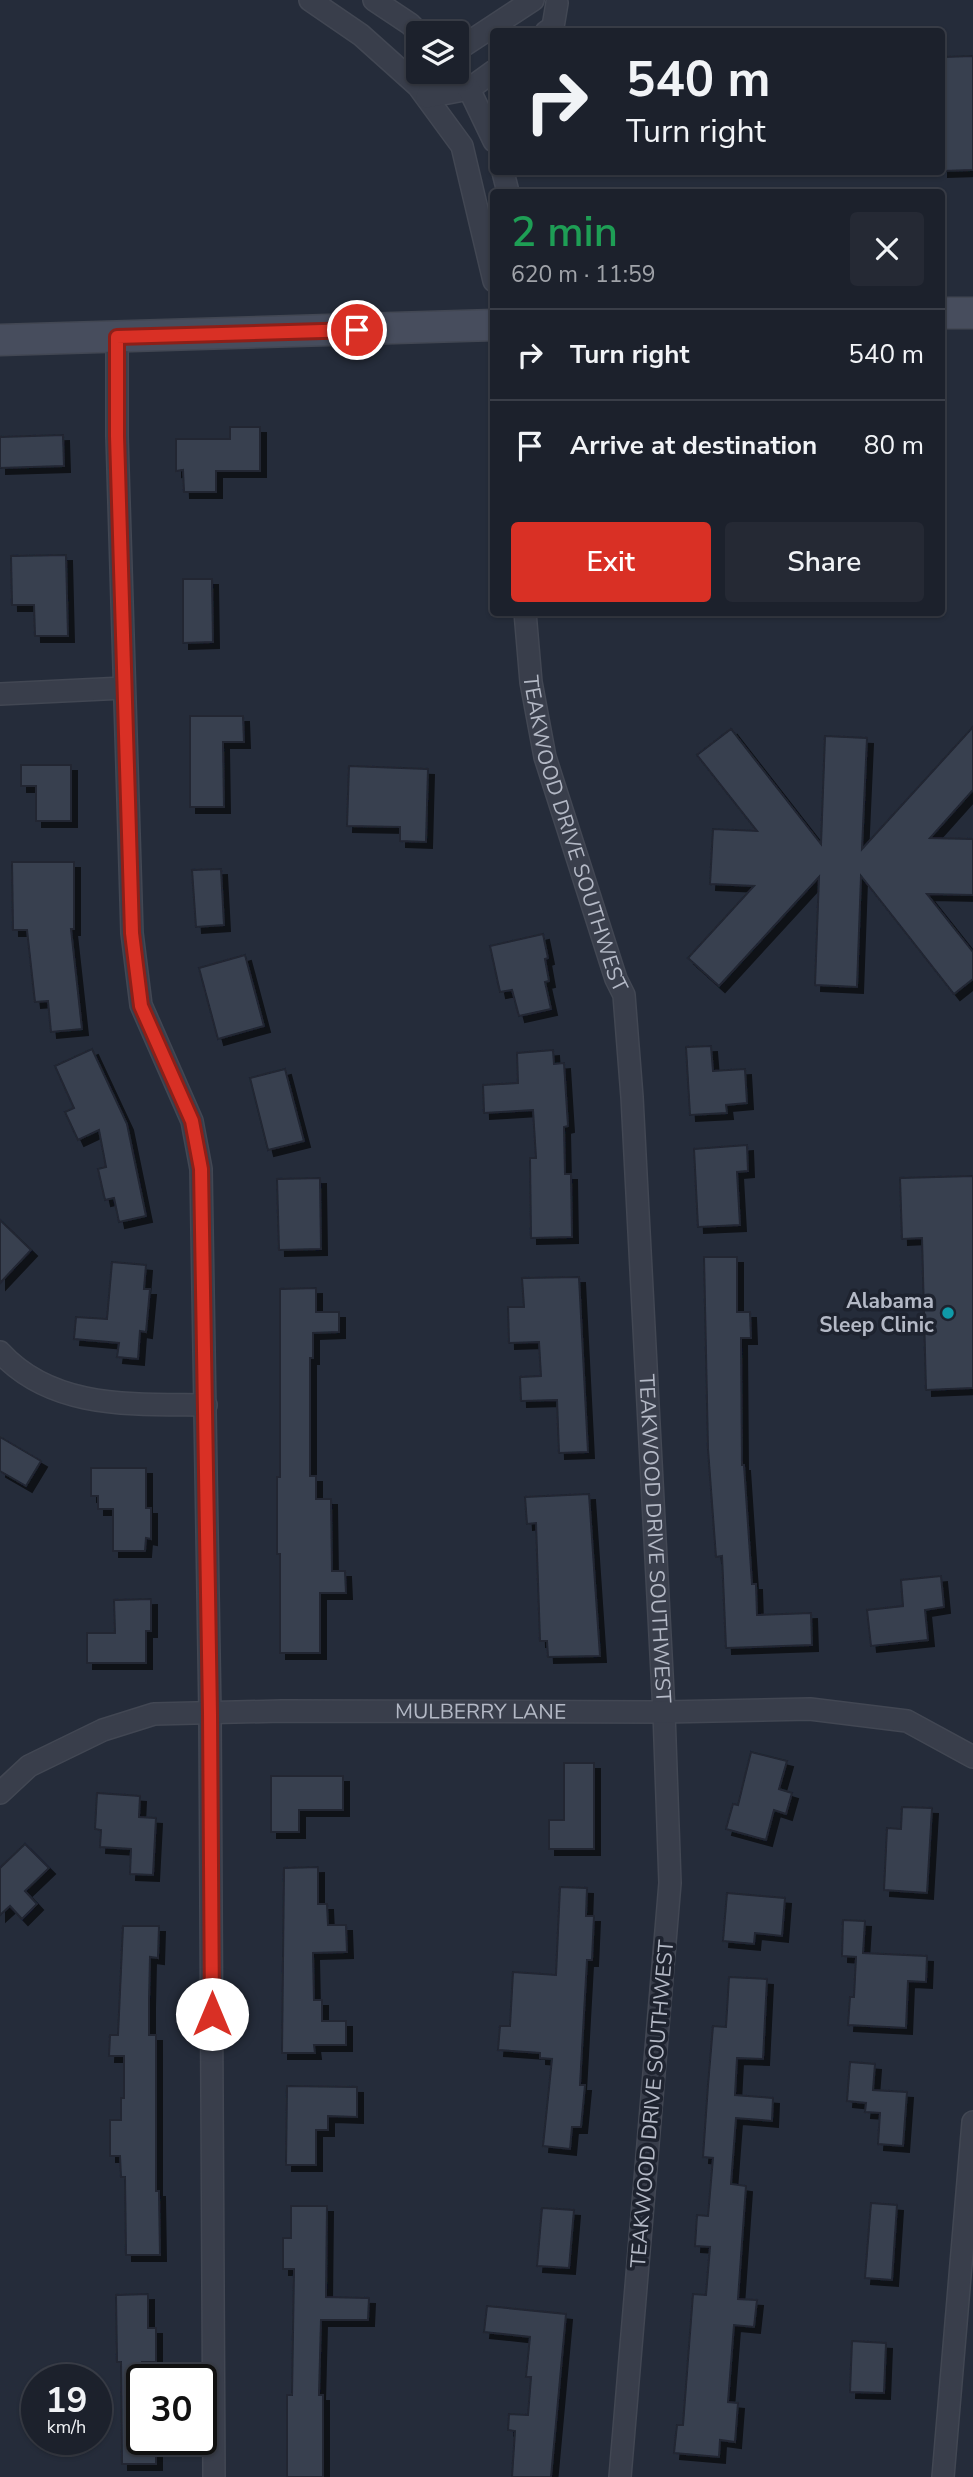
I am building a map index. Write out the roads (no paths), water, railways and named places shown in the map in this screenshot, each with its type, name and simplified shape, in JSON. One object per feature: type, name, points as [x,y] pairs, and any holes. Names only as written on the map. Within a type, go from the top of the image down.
[{"type":"main road","points":[[945,313],[973,313]]},
{"type":"main road","points":[[0,340],[490,326]]},
{"type":"street","points":[[310,0],[361,35],[418,86],[462,146],[490,264]]},
{"type":"street","points":[[374,0],[406,21]]},
{"type":"street","points":[[490,28],[533,0],[559,2],[551,28]]},
{"type":"street","points":[[469,42],[490,28]]},
{"type":"street","points":[[427,97],[469,89],[490,74]]},
{"type":"street","points":[[427,97],[432,84]]},
{"type":"street","points":[[464,84],[490,133]]},
{"type":"street","points":[[117,337],[117,436],[132,933],[141,1006],[192,1121],[201,1169],[210,1714],[214,2477]]},
{"type":"street","name":"TEAKWOOD DRIVE SOUTHWEST","points":[[525,616],[531,682],[545,757],[616,979],[624,995],[632,1097],[664,1712],[670,1884],[620,2477]]},
{"type":"street","points":[[0,694],[124,688]]},
{"type":"street","points":[[0,1352],[46,1388],[110,1404],[206,1405]]},
{"type":"street","name":"MULBERRY LANE","points":[[0,1793],[29,1766],[103,1730],[154,1714],[810,1709],[907,1721],[973,1757]]},
{"type":"street","points":[[943,2477],[969,2211],[973,2122]]},
{"type":"place","name":"Alabama Sleep Clinic","points":[[948,1313]]}]
